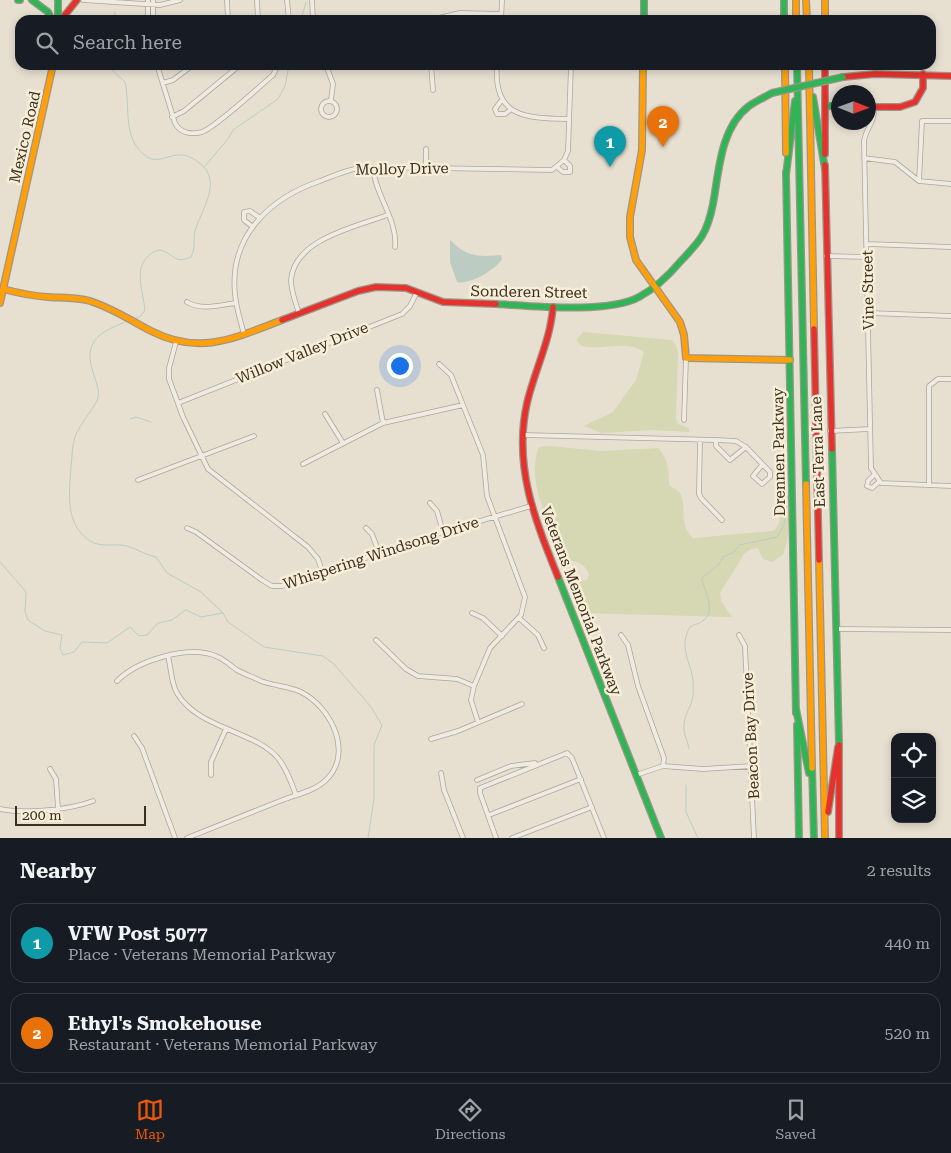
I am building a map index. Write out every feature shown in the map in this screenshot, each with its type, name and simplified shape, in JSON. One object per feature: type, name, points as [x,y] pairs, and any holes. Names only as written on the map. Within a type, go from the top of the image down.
[{"type":"main road","points":[[32,0],[50,15]]},
{"type":"main road","points":[[58,0],[59,15]]},
{"type":"main road","points":[[63,15],[77,0]]},
{"type":"main road","points":[[644,0],[644,15]]},
{"type":"main road","points":[[784,0],[784,15]]},
{"type":"main road","points":[[796,0],[796,15]]},
{"type":"main road","points":[[806,0],[807,15]]},
{"type":"main road","points":[[825,0],[825,15]]},
{"type":"main road","name":"Mexico Road","points":[[0,303],[1,289],[45,109],[52,70]]},
{"type":"main road","points":[[643,70],[642,150],[630,224],[632,247],[636,260],[680,322],[684,335],[686,358],[790,360]]},
{"type":"main road","name":"Drennen Parkway","points":[[785,70],[799,838]]},
{"type":"main road","points":[[797,70],[814,838]]},
{"type":"main road","points":[[808,70],[825,838]]},
{"type":"main road","name":"East Terra Lane","points":[[825,70],[826,256],[836,629],[839,838]]},
{"type":"main road","name":"Sonderen Street","points":[[1,289],[41,296],[78,299],[107,307],[154,334],[176,342],[192,345],[216,344],[358,291],[376,287],[393,287],[417,292],[443,302],[553,307],[614,305],[639,297],[656,286],[703,238],[712,207],[721,157],[731,127],[748,107],[772,93],[843,77],[875,74],[951,76]]},
{"type":"main road","points":[[876,107],[900,107],[915,102],[923,88],[923,74]]},
{"type":"main road","points":[[809,77],[825,169]]},
{"type":"main road","points":[[786,176],[792,116],[798,90]]},
{"type":"main road","points":[[825,106],[831,106]]},
{"type":"main road","name":"Veterans Memorial Parkway","points":[[553,307],[548,339],[527,404],[524,435],[525,472],[531,506],[660,838]]},
{"type":"main road","points":[[796,709],[814,795]]},
{"type":"main road","points":[[825,823],[834,781],[838,746]]},
{"type":"street","points":[[83,0],[113,0],[117,3],[180,0]]},
{"type":"street","points":[[227,0],[228,15]]},
{"type":"street","points":[[257,0],[258,15]]},
{"type":"street","points":[[288,0],[289,15]]},
{"type":"street","points":[[312,0],[313,15]]},
{"type":"street","points":[[451,15],[460,13],[502,14],[502,0]]},
{"type":"street","points":[[149,15],[150,2]]},
{"type":"street","points":[[150,2],[152,15]]},
{"type":"street","points":[[159,70],[172,117],[177,128],[183,132],[204,132],[272,75],[275,70]]},
{"type":"street","points":[[163,84],[173,80],[186,70]]},
{"type":"street","points":[[172,117],[184,112],[234,70]]},
{"type":"street","points":[[328,70],[333,84],[331,100]]},
{"type":"street","points":[[431,70],[433,90]]},
{"type":"street","points":[[496,70],[497,91],[501,101],[510,110],[545,119],[569,119]]},
{"type":"street","name":"Molloy Drive","points":[[244,335],[236,303],[234,284],[236,267],[240,253],[253,227],[280,199],[294,191],[355,168],[426,167],[544,171],[557,167],[567,173],[570,172],[570,166],[564,160],[568,150],[571,70]]},
{"type":"street","points":[[331,100],[336,104],[338,110],[334,116],[328,117],[322,112],[321,107],[324,102],[331,100]]},
{"type":"street","points":[[501,101],[495,110],[497,114],[504,114],[510,110]]},
{"type":"street","points":[[919,181],[922,121],[951,121]]},
{"type":"street","name":"Vine Street","points":[[866,130],[864,158],[871,468],[879,482],[889,485],[951,486]]},
{"type":"street","points":[[426,149],[426,167]]},
{"type":"street","points":[[864,158],[895,162],[919,181],[951,184]]},
{"type":"street","points":[[557,167],[564,160]]},
{"type":"street","points":[[373,168],[374,178],[395,235],[394,247]]},
{"type":"street","points":[[253,227],[244,220],[244,212],[250,211],[260,218]]},
{"type":"street","points":[[299,314],[292,293],[291,280],[303,254],[323,239],[388,215]]},
{"type":"street","points":[[867,244],[951,247]]},
{"type":"street","points":[[826,256],[867,257]]},
{"type":"street","name":"Willow Valley Drive","points":[[178,403],[402,314],[410,306],[417,292]]},
{"type":"street","points":[[188,302],[195,306],[205,307],[236,303]]},
{"type":"street","points":[[868,313],[951,316]]},
{"type":"street","points":[[176,342],[169,374],[178,403],[208,470],[308,547],[318,559],[322,571]]},
{"type":"street","points":[[684,420],[686,358]]},
{"type":"street","points":[[439,364],[451,375],[483,455],[486,491],[525,597],[524,608],[519,618],[485,656],[471,700],[478,722]]},
{"type":"street","points":[[929,485],[929,386],[938,379],[951,380]]},
{"type":"street","points":[[377,390],[383,423]]},
{"type":"street","points":[[303,464],[383,423],[463,405]]},
{"type":"street","points":[[325,414],[343,443]]},
{"type":"street","points":[[830,431],[870,429]]},
{"type":"street","points":[[524,435],[736,441],[746,447],[770,472],[770,477],[762,484],[753,476],[762,465]]},
{"type":"street","points":[[138,480],[254,436]]},
{"type":"street","points":[[700,440],[701,498],[722,520]]},
{"type":"street","points":[[716,440],[716,446],[730,460],[746,447]]},
{"type":"street","name":"Vine Street","points":[[874,475],[868,481],[867,486],[872,488],[879,482]]},
{"type":"street","points":[[430,503],[437,511],[443,532]]},
{"type":"street","name":"Whispering Windsong Drive","points":[[187,528],[196,532],[272,586],[282,586],[322,571],[443,532],[531,506]]},
{"type":"street","points":[[366,528],[372,534],[379,553]]},
{"type":"street","points":[[472,613],[483,618],[502,636]]},
{"type":"street","points":[[519,618],[538,635],[544,648]]},
{"type":"street","points":[[836,629],[951,630]]},
{"type":"street","name":"Beacon Bay Drive","points":[[739,635],[745,646],[754,838]]},
{"type":"street","points":[[622,636],[628,645],[638,686],[664,758],[663,766]]},
{"type":"street","points":[[376,640],[406,669],[418,676],[457,679],[474,686]]},
{"type":"street","points":[[117,681],[127,671],[168,656],[189,651],[206,653],[220,657],[238,670],[264,682],[299,691],[315,700],[337,736],[340,753],[336,769],[317,787],[187,838]]},
{"type":"street","points":[[168,656],[176,692],[183,702],[193,711],[226,730],[268,749],[278,757],[296,795]]},
{"type":"street","points":[[431,739],[522,704]]},
{"type":"street","points":[[211,775],[211,762],[226,730]]},
{"type":"street","points":[[134,736],[142,748],[175,838]]},
{"type":"street","points":[[496,838],[480,793],[480,788],[537,763],[567,753],[572,758],[604,838]]},
{"type":"street","points":[[477,780],[511,766],[522,763],[537,763]]},
{"type":"street","points":[[636,775],[663,766],[684,768],[752,766]]},
{"type":"street","points":[[50,769],[56,779],[58,808]]},
{"type":"street","points":[[442,772],[444,790],[463,838]]},
{"type":"street","points":[[489,815],[581,779]]},
{"type":"street","points":[[0,809],[58,808],[79,806],[93,801]]},
{"type":"street","points":[[512,838],[592,807]]},
{"type":"green space","points":[[583,332],[672,340],[678,352],[676,419],[678,424],[689,428],[689,432],[654,430],[601,433],[584,426],[613,412],[636,380],[644,352],[628,346],[584,346],[578,343],[577,339]]},
{"type":"green space","points":[[549,446],[601,451],[658,448],[666,460],[669,485],[677,490],[683,500],[684,522],[688,533],[693,538],[773,531],[779,523],[783,497],[786,492],[789,506],[789,524],[783,555],[772,562],[763,559],[758,548],[751,549],[744,554],[720,593],[721,601],[732,617],[578,613],[568,585],[569,574],[572,572],[581,581],[587,580],[589,574],[580,563],[572,561],[559,562],[553,542],[557,537],[538,494],[535,468],[536,457],[539,447]]},
{"type":"shaded area","points":[[450,240],[467,253],[479,256],[501,255],[502,259],[494,268],[482,276],[469,281],[457,282],[450,262]]},
{"type":"waterway","points":[[302,15],[306,2]]},
{"type":"waterway","points":[[112,70],[125,82],[130,132],[139,150],[147,157],[155,160],[177,155],[190,157],[206,169],[210,186],[209,195],[195,231],[191,257],[182,260],[159,250],[146,258],[140,271],[145,310],[141,316],[134,319]]},
{"type":"waterway","points":[[205,166],[228,139],[233,130],[278,99],[285,86],[288,70]]},
{"type":"waterway","points":[[128,321],[103,333],[92,344],[90,361],[98,388],[98,398],[77,432],[73,444],[70,508],[76,526],[82,534],[94,543],[127,546],[156,557],[167,573],[201,592],[223,613],[228,622],[264,647],[323,656],[334,664],[371,707],[382,725],[374,745],[374,799],[368,838]]},
{"type":"waterway","points":[[130,419],[136,417],[151,422]]},
{"type":"waterway","points":[[689,749],[684,726],[693,698],[693,680],[686,655],[685,641],[690,627],[704,620],[709,611],[702,578],[719,564],[723,557],[734,552],[739,545],[777,537],[784,525],[789,489]]},
{"type":"waterway","points":[[0,562],[26,592],[25,612],[28,620],[45,631],[62,635],[60,648],[63,655],[74,652],[82,642],[107,643],[130,627],[139,636],[147,635],[158,623],[172,620],[186,610],[201,617],[223,613]]},
{"type":"waterway","points":[[686,785],[686,812],[698,838]]},
{"type":"traffic: fast","points":[[32,0],[50,15]]},
{"type":"traffic: fast","points":[[58,0],[58,15]]},
{"type":"traffic: fast","points":[[644,0],[644,15]]},
{"type":"traffic: fast","points":[[784,0],[784,15]]},
{"type":"traffic: fast","points":[[797,70],[806,484]]},
{"type":"traffic: fast","points":[[772,93],[843,77]]},
{"type":"traffic: fast","points":[[496,304],[569,308],[609,306],[639,297],[656,286],[693,248],[705,230],[713,204],[722,151],[732,126],[739,115],[749,106],[772,93]]},
{"type":"traffic: fast","points":[[813,97],[825,169]]},
{"type":"traffic: fast","points":[[786,175],[795,101]]},
{"type":"traffic: fast","points":[[825,106],[831,106]]},
{"type":"traffic: fast","points":[[786,172],[796,713]]},
{"type":"traffic: fast","points":[[832,449],[839,745]]},
{"type":"traffic: fast","points":[[558,577],[661,838]]},
{"type":"traffic: fast","points":[[796,709],[809,773]]},
{"type":"traffic: fast","points":[[797,725],[799,838]]},
{"type":"traffic: fast","points":[[812,768],[814,838]]},
{"type":"traffic: slow","points":[[796,0],[796,15]]},
{"type":"traffic: slow","points":[[806,0],[807,15]]},
{"type":"traffic: slow","points":[[825,0],[825,15]]},
{"type":"traffic: slow","points":[[0,303],[52,70]]},
{"type":"traffic: slow","points":[[643,70],[642,150],[630,217],[630,237],[636,260],[680,322],[684,335],[686,358],[790,360]]},
{"type":"traffic: slow","points":[[785,70],[786,153]]},
{"type":"traffic: slow","points":[[809,70],[814,329]]},
{"type":"traffic: slow","points":[[3,289],[37,296],[90,301],[151,331],[186,342],[217,342],[249,333],[282,320]]},
{"type":"traffic: slow","points":[[806,484],[812,768]]},
{"type":"traffic: slow","points":[[819,560],[825,838]]},
{"type":"traffic: jam","points":[[65,15],[77,0]]},
{"type":"traffic: jam","points":[[825,70],[825,154]]},
{"type":"traffic: jam","points":[[843,77],[875,74],[951,76]]},
{"type":"traffic: jam","points":[[876,107],[900,107],[915,102],[923,88],[923,74]]},
{"type":"traffic: jam","points":[[825,165],[832,449]]},
{"type":"traffic: jam","points":[[282,320],[358,291],[376,287],[406,288],[443,302],[496,304]]},
{"type":"traffic: jam","points":[[553,307],[546,344],[527,403],[523,426],[523,449],[525,471],[534,514],[558,577]]},
{"type":"traffic: jam","points":[[814,329],[819,560]]},
{"type":"traffic: jam","points":[[839,745],[839,838]]},
{"type":"traffic: jam","points":[[828,812],[838,747]]},
{"type":"place","name":"Ethyl's Smokehouse","points":[[663,147]]},
{"type":"place","name":"VFW Post 5077","points":[[610,167]]}]
